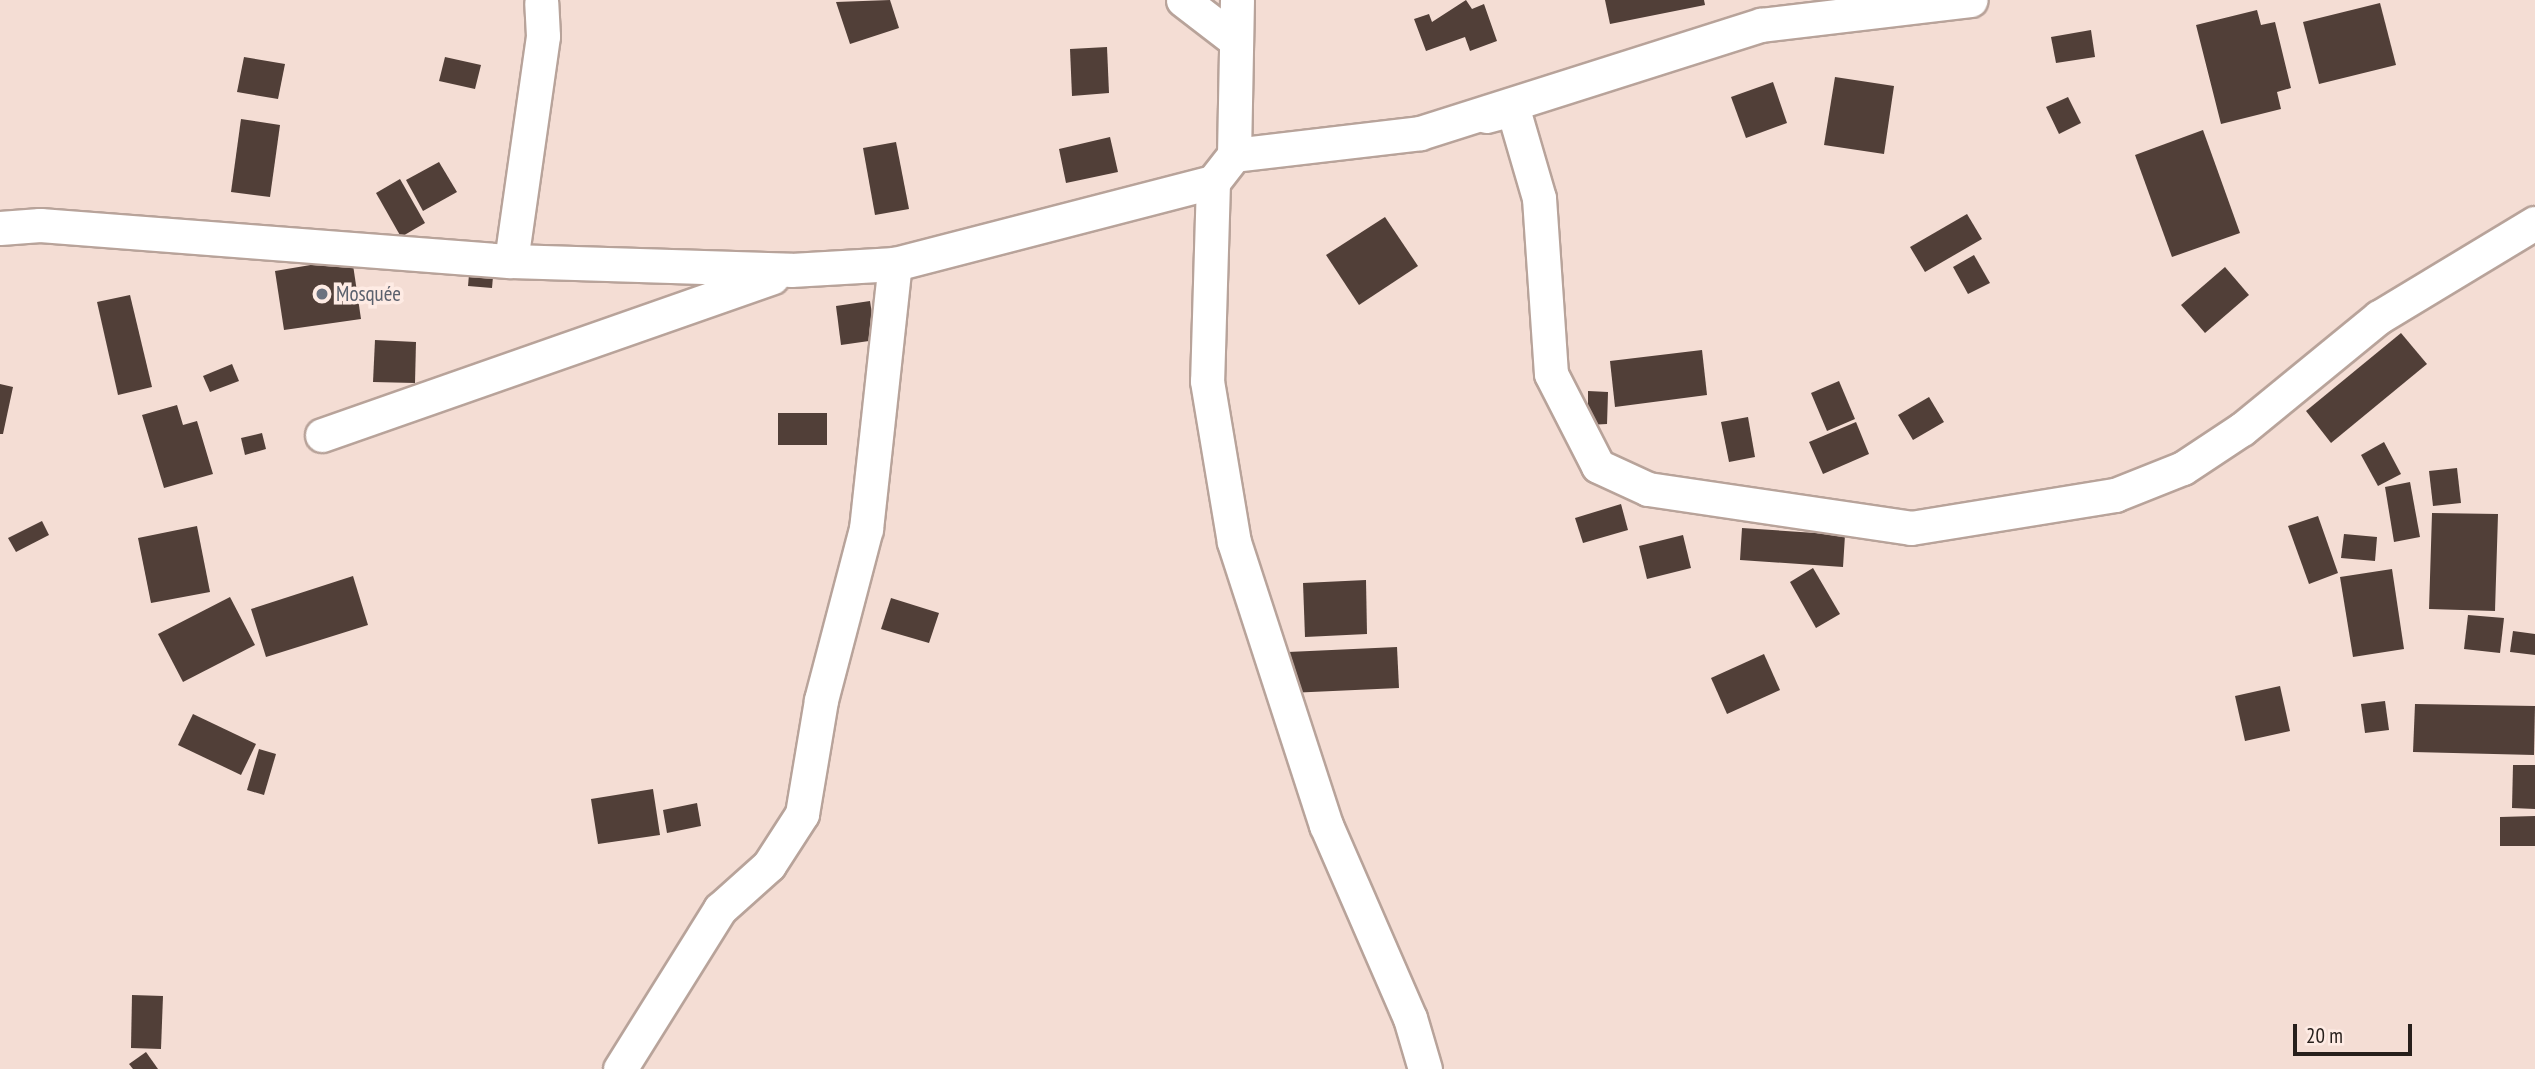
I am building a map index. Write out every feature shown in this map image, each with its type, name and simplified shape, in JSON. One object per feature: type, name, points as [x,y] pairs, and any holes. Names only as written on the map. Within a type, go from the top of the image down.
[{"type":"street","points":[[1183,0],[1235,40]]},
{"type":"street","points":[[1237,0],[1234,155],[1213,182],[1208,381],[1234,542],[1326,825],[1410,1018],[1425,1069]]},
{"type":"street","points":[[1420,133],[1761,25],[1971,0]]},
{"type":"street","points":[[511,261],[543,36],[541,3]]},
{"type":"street","points":[[1234,155],[1420,133],[1513,109],[1539,198],[1551,374],[1598,466],[1618,481],[1648,489],[1911,528],[2115,495],[2183,468],[2242,429],[2379,317],[2535,223]]},
{"type":"street","points":[[0,228],[40,225],[511,261],[791,271],[895,264],[1213,182]]},
{"type":"street","points":[[620,1069],[720,909],[769,865],[802,814],[821,700],[866,529],[895,264]]},
{"type":"street","points":[[322,435],[791,271]]},
{"type":"building","points":[[890,0],[899,28],[850,44],[836,2]]},
{"type":"building","points":[[1466,0],[1472,9],[1484,4],[1497,41],[1470,51],[1465,37],[1426,51],[1414,19],[1429,14],[1432,22]]},
{"type":"building","points":[[1605,0],[1704,0],[1705,5],[1610,24]]},
{"type":"building","points":[[2380,3],[2396,65],[2319,84],[2303,22]]},
{"type":"building","points":[[2257,10],[2261,25],[2275,22],[2291,88],[2277,92],[2281,109],[2221,124],[2196,25]]},
{"type":"building","points":[[2091,30],[2095,57],[2056,63],[2051,37]]},
{"type":"building","points":[[1107,47],[1109,93],[1072,96],[1070,49]]},
{"type":"building","points":[[244,57],[285,64],[278,99],[237,92]]},
{"type":"building","points":[[445,57],[481,65],[475,89],[439,81]]},
{"type":"building","points":[[1835,77],[1894,86],[1884,154],[1824,145]]},
{"type":"building","points":[[1773,82],[1787,123],[1746,138],[1731,97]]},
{"type":"building","points":[[2068,97],[2081,123],[2059,134],[2046,107]]},
{"type":"building","points":[[241,119],[280,125],[270,197],[231,192]]},
{"type":"building","points":[[2203,130],[2240,233],[2172,257],[2135,155]]},
{"type":"building","points":[[1110,137],[1118,172],[1066,183],[1059,149]]},
{"type":"building","points":[[896,142],[909,209],[875,215],[863,148]]},
{"type":"building","points":[[439,162],[457,192],[423,211],[406,180]]},
{"type":"building","points":[[400,179],[425,223],[401,237],[376,193]]},
{"type":"building","points":[[1967,214],[1982,239],[1925,272],[1910,247]]},
{"type":"building","points":[[1385,217],[1418,266],[1359,305],[1326,255]]},
{"type":"building","points":[[1974,255],[1990,283],[1968,294],[1953,267]]},
{"type":"building","points":[[352,258],[361,319],[284,330],[275,271]]},
{"type":"building","points":[[470,263],[494,265],[492,288],[468,286]]},
{"type":"building","points":[[2225,267],[2249,295],[2205,333],[2181,305]]},
{"type":"building","points":[[130,295],[152,387],[118,395],[97,302]]},
{"type":"building","points":[[870,301],[876,340],[841,345],[836,306]]},
{"type":"building","points":[[2401,333],[2427,364],[2331,443],[2306,411]]},
{"type":"building","points":[[375,340],[416,342],[415,383],[373,382]]},
{"type":"building","points":[[1702,350],[1707,395],[1615,407],[1610,361]]},
{"type":"building","points":[[232,364],[239,381],[210,392],[203,376]]},
{"type":"building","points":[[1839,381],[1855,419],[1827,431],[1811,393]]},
{"type":"building","points":[[0,384],[13,387],[3,434],[0,434]]},
{"type":"building","points":[[1588,391],[1608,392],[1607,424],[1588,425]]},
{"type":"building","points":[[1929,397],[1944,422],[1913,440],[1898,415]]},
{"type":"building","points":[[177,405],[183,425],[197,421],[213,474],[164,488],[142,415]]},
{"type":"building","points":[[778,413],[827,413],[827,445],[778,445]]},
{"type":"building","points":[[1748,417],[1755,457],[1729,462],[1721,422]]},
{"type":"building","points":[[1856,422],[1869,454],[1823,474],[1809,442]]},
{"type":"building","points":[[262,433],[266,449],[245,455],[241,438]]},
{"type":"building","points":[[2384,442],[2401,474],[2378,486],[2361,455]]},
{"type":"building","points":[[2457,468],[2461,503],[2433,506],[2429,471]]},
{"type":"building","points":[[2410,482],[2420,537],[2394,542],[2385,487]]},
{"type":"building","points":[[1621,504],[1628,530],[1583,543],[1575,518]]},
{"type":"building","points":[[2432,513],[2498,514],[2495,611],[2429,609]]},
{"type":"building","points":[[2318,516],[2338,573],[2309,584],[2288,526]]},
{"type":"building","points":[[42,521],[49,535],[16,552],[8,538]]},
{"type":"building","points":[[197,526],[210,592],[151,603],[138,538]]},
{"type":"building","points":[[1742,528],[1845,535],[1843,567],[1740,560]]},
{"type":"building","points":[[2344,534],[2377,537],[2375,561],[2341,558]]},
{"type":"building","points":[[1683,535],[1691,568],[1647,579],[1639,546]]},
{"type":"building","points":[[1813,568],[1840,614],[1816,628],[1790,582]]},
{"type":"building","points":[[2392,569],[2404,649],[2353,657],[2340,577]]},
{"type":"building","points":[[353,576],[368,625],[266,657],[251,609]]},
{"type":"building","points":[[1366,580],[1367,634],[1305,637],[1303,583]]},
{"type":"building","points":[[230,597],[255,645],[183,682],[158,634]]},
{"type":"building","points":[[891,598],[939,613],[929,643],[881,629]]},
{"type":"building","points":[[2468,615],[2504,618],[2500,653],[2464,649]]},
{"type":"building","points":[[2513,631],[2535,634],[2535,655],[2510,652]]},
{"type":"building","points":[[1397,647],[1399,688],[1289,693],[1288,652]]},
{"type":"building","points":[[1764,654],[1780,690],[1727,714],[1711,678]]},
{"type":"building","points":[[2280,686],[2290,731],[2245,741],[2235,696]]},
{"type":"building","points":[[2385,701],[2389,730],[2365,733],[2361,704]]},
{"type":"building","points":[[2415,704],[2535,706],[2534,755],[2413,752]]},
{"type":"building","points":[[193,714],[256,744],[241,775],[178,745]]},
{"type":"building","points":[[259,749],[276,754],[264,795],[247,790]]},
{"type":"building","points":[[2513,765],[2535,765],[2535,809],[2512,808]]},
{"type":"building","points":[[653,789],[660,835],[598,844],[591,799]]},
{"type":"building","points":[[697,803],[701,826],[667,833],[663,810]]},
{"type":"building","points":[[2535,816],[2535,846],[2500,846],[2500,817]]},
{"type":"building","points":[[132,995],[163,996],[161,1049],[131,1048]]},
{"type":"building","points":[[146,1052],[158,1069],[133,1069],[129,1064]]},
{"type":"place","name":"Mosquée","points":[[322,294]]}]
